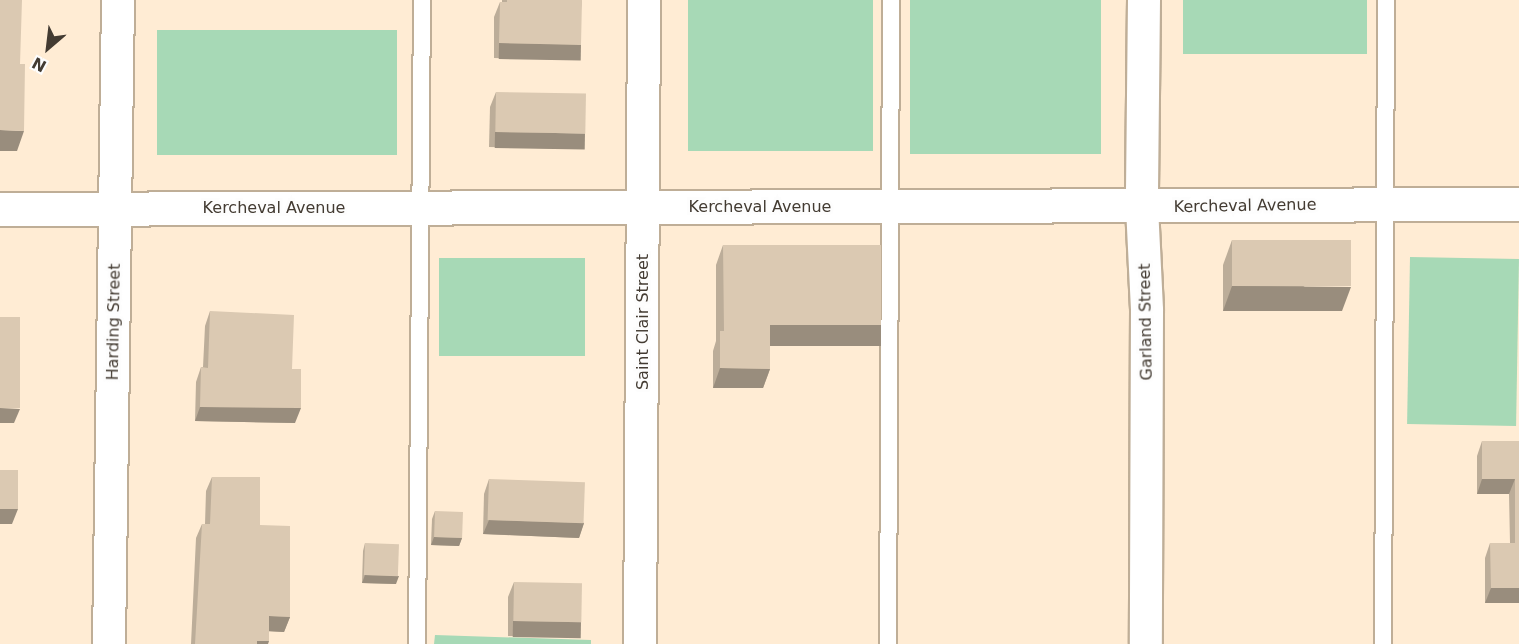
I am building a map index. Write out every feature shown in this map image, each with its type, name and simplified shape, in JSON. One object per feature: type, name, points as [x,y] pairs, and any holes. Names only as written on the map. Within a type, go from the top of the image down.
[{"type":"street","name":"Harding Street","points":[[109,644],[118,0]]},
{"type":"street","name":"Saint Clair Street","points":[[640,644],[644,0]]},
{"type":"street","name":"Garland Street","points":[[1144,0],[1142,207],[1147,311],[1146,644]]},
{"type":"street","name":"Kercheval Avenue","points":[[0,209],[1519,204]]},
{"type":"lane","points":[[417,644],[422,0]]},
{"type":"lane","points":[[888,644],[892,206],[891,0]]},
{"type":"lane","points":[[1383,644],[1386,0]]},
{"type":"green space","points":[[688,0],[873,0],[873,151],[688,151]]},
{"type":"green space","points":[[910,0],[1101,0],[1101,154],[910,154]]},
{"type":"green space","points":[[1183,0],[1367,0],[1367,54],[1183,54]]},
{"type":"green space","points":[[157,30],[397,30],[397,155],[157,155]]},
{"type":"green space","points":[[1410,257],[1519,259],[1516,426],[1407,424]]},
{"type":"green space","points":[[439,258],[585,258],[585,356],[439,356]]},
{"type":"green space","points":[[435,635],[591,640],[591,644],[434,644]]},
{"type":"building","points":[[0,0],[22,0],[20,64],[25,64],[24,131],[0,130]]},
{"type":"building","points":[[507,0],[582,0],[581,45],[499,43],[500,2],[507,2]]},
{"type":"building","points":[[496,92],[586,94],[585,134],[495,132]]},
{"type":"building","points":[[1232,240],[1351,240],[1351,286],[1232,286]]},
{"type":"building","points":[[723,245],[881,245],[881,325],[770,325],[770,369],[720,368],[720,331],[724,331]]},
{"type":"building","points":[[210,311],[294,315],[292,369],[301,369],[301,408],[200,407],[201,367],[208,368]]},
{"type":"building","points":[[0,317],[20,317],[20,408],[0,408]]},
{"type":"building","points":[[1482,441],[1519,441],[1519,588],[1491,588],[1490,543],[1515,543],[1515,479],[1482,479]]},
{"type":"building","points":[[0,470],[18,470],[18,509],[0,509]]},
{"type":"building","points":[[212,477],[260,477],[260,525],[290,526],[290,617],[269,616],[269,641],[257,641],[257,644],[195,644],[202,524],[210,524]]},
{"type":"building","points":[[489,479],[585,482],[584,523],[488,520]]},
{"type":"building","points":[[435,511],[463,512],[462,538],[434,537]]},
{"type":"building","points":[[365,543],[399,544],[398,576],[364,575]]},
{"type":"building","points":[[514,582],[582,583],[581,622],[513,621]]}]
